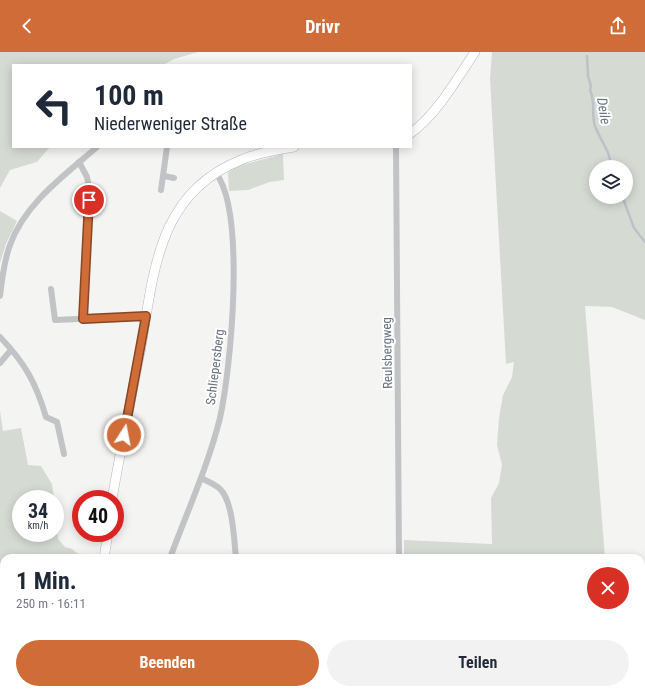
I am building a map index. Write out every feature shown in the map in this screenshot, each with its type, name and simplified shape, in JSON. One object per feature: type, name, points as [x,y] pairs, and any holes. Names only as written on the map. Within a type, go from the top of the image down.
[{"type":"street","points":[[412,132],[424,123],[435,110],[475,52]]},
{"type":"street","points":[[0,296],[5,259],[18,226],[30,208],[96,148]]},
{"type":"street","points":[[161,190],[167,148]]},
{"type":"street","points":[[114,490],[155,268],[165,234],[181,206],[197,188],[216,173],[241,159],[288,148]]},
{"type":"street","name":"Reulsbergweg","points":[[396,148],[399,554]]},
{"type":"street","points":[[79,162],[87,177],[89,188],[83,319]]},
{"type":"street","name":"Schliepersberg","points":[[172,554],[201,478],[220,417],[231,336],[234,261],[224,185],[216,173]]},
{"type":"street","points":[[164,176],[174,178]]},
{"type":"street","points":[[51,289],[56,320],[146,316]]},
{"type":"street","points":[[0,337],[35,383],[46,417],[57,422],[64,454]]},
{"type":"street","points":[[0,361],[11,350]]},
{"type":"street","points":[[201,478],[220,489],[226,496],[235,554]]},
{"type":"street","points":[[105,554],[107,542]]},
{"type":"shaded area","points":[[0,52],[198,52],[174,59],[165,64],[12,64],[12,148],[49,148],[37,162],[10,170],[0,188]]},
{"type":"shaded area","points":[[492,52],[645,52],[645,320],[612,307],[585,306],[605,554],[404,554],[404,540],[492,544],[491,498],[499,483],[502,465],[497,445],[499,418],[503,395],[512,377],[514,362],[506,364],[490,79]]},
{"type":"shaded area","points":[[283,154],[284,180],[270,182],[248,190],[229,191],[228,173],[234,167]]},
{"type":"shaded area","points":[[0,211],[17,221],[6,244],[0,263]]},
{"type":"shaded area","points":[[0,411],[3,431],[21,428],[28,465],[41,466],[52,484],[53,490],[12,490],[12,542],[61,542],[65,547],[72,549],[78,554],[0,554]]},
{"type":"waterway","name":"Deile","points":[[587,56],[588,76],[593,99],[594,122],[610,160]]},
{"type":"waterway","name":"Deile","points":[[625,204],[634,228],[645,242]]},
{"type":"route","points":[[89,200],[83,319],[138,315],[146,316],[124,435]]}]
